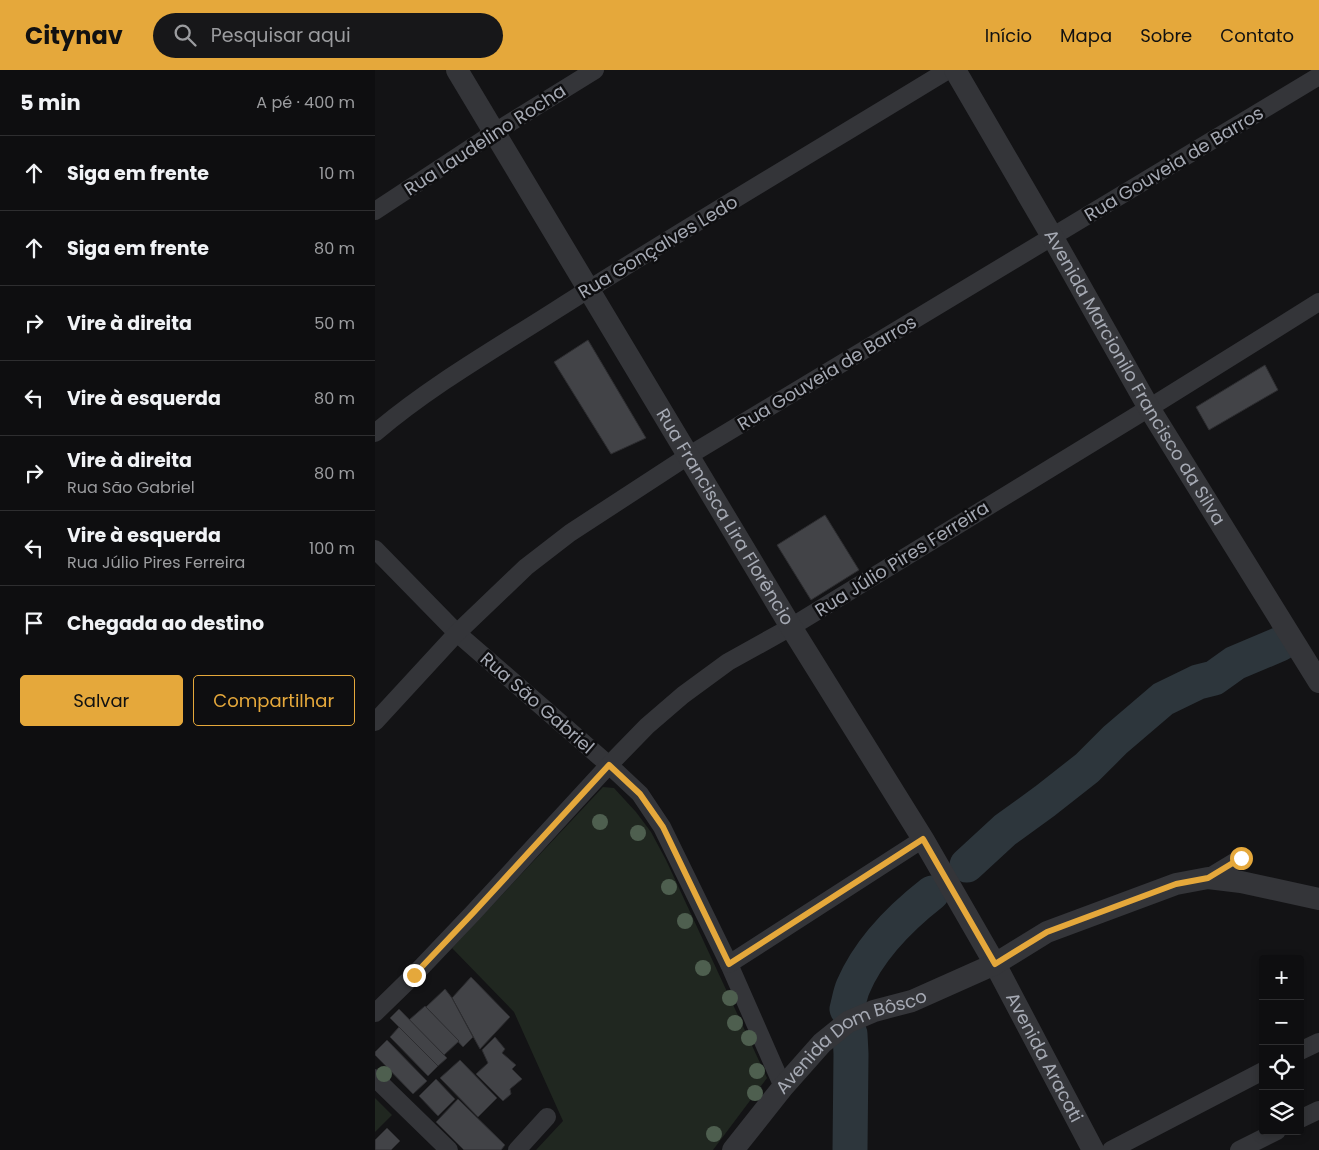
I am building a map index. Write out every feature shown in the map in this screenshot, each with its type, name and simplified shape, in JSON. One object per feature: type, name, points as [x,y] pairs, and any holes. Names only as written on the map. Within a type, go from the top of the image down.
[{"type":"street","name":"Rua Francisca Lira Florêncio","points":[[457,70],[791,627],[923,839],[995,964]]},
{"type":"street","name":"Rua Laudelino Rocha","points":[[375,211],[495,132],[595,70]]},
{"type":"street","name":"Rua Gonçalves Ledo","points":[[375,433],[439,385],[589,289],[948,70]]},
{"type":"street","name":"Avenida Marcionilo Francisco da Silva","points":[[955,70],[1149,408],[1319,682]]},
{"type":"street","name":"Rua Gouveia de Barros","points":[[375,722],[457,633],[526,567],[570,533],[688,456],[1053,238],[1319,76]]},
{"type":"street","name":"Rua Júlio Pires Ferreira","points":[[375,1013],[473,913],[609,765],[647,726],[683,695],[728,662],[791,627],[1319,302]]},
{"type":"street","name":"Rua São Gabriel","points":[[375,549],[457,633],[640,794],[663,827],[729,964],[783,1087]]},
{"type":"street","points":[[729,964],[923,839]]},
{"type":"street","points":[[1208,878],[1241,858]]},
{"type":"street","name":"Avenida Dom Bôsco","points":[[733,1150],[821,1043],[848,1022],[874,1011],[911,1001],[995,964],[1047,932],[1176,884],[1208,878],[1241,882],[1319,899]]},
{"type":"street","name":"Avenida Aracati","points":[[995,964],[1093,1150]]},
{"type":"street","points":[[1304,1049],[1319,1042]]},
{"type":"street","points":[[1111,1150],[1259,1073]]},
{"type":"street","points":[[375,1078],[449,1150]]},
{"type":"street","points":[[1304,1117],[1319,1110]]},
{"type":"street","points":[[517,1150],[547,1117]]},
{"type":"street","points":[[1239,1150],[1269,1135]]},
{"type":"shaded area","points":[[603,787],[614,788],[651,832],[666,860],[767,1078],[713,1150],[536,1150],[563,1121],[514,1012],[452,948]]},
{"type":"shaded area","points":[[375,1098],[392,1115],[375,1132]]},
{"type":"building","points":[[588,340],[646,438],[611,454],[554,362]]},
{"type":"building","points":[[1265,365],[1278,390],[1209,430],[1196,407]]},
{"type":"building","points":[[825,515],[859,570],[811,600],[777,545]]},
{"type":"building","points":[[471,977],[510,1017],[480,1049],[452,998]]},
{"type":"building","points":[[445,989],[452,998],[473,1037],[463,1047],[426,1007]]},
{"type":"building","points":[[425,1006],[459,1041],[444,1055],[409,1020]]},
{"type":"building","points":[[399,1009],[447,1058],[438,1066],[390,1018]]},
{"type":"building","points":[[399,1027],[438,1066],[428,1076],[390,1037]]},
{"type":"building","points":[[495,1037],[505,1049],[502,1053],[516,1065],[512,1069],[522,1079],[510,1089],[511,1094],[503,1101],[476,1074],[488,1063],[482,1050]]},
{"type":"building","points":[[387,1040],[427,1081],[413,1094],[375,1055],[375,1052]]},
{"type":"building","points":[[460,1060],[497,1098],[478,1117],[440,1078]]},
{"type":"building","points":[[436,1079],[455,1099],[438,1116],[419,1096]]},
{"type":"building","points":[[458,1099],[505,1145],[501,1150],[464,1150],[436,1122]]},
{"type":"building","points":[[387,1128],[400,1141],[391,1150],[375,1150],[375,1140]]},
{"type":"waterway","points":[[967,865],[1005,830],[1087,768],[1115,740],[1163,699],[1198,682],[1214,678],[1235,663],[1280,644]]},
{"type":"waterway","points":[[847,1009],[853,987],[877,947],[908,913],[932,893]]},
{"type":"waterway","points":[[850,1034],[850,1150]]},
{"type":"route","points":[[414,975],[609,765],[640,794],[663,827],[729,964],[923,839],[995,964],[1047,932],[1146,894],[1176,884],[1208,878],[1241,858]]}]
